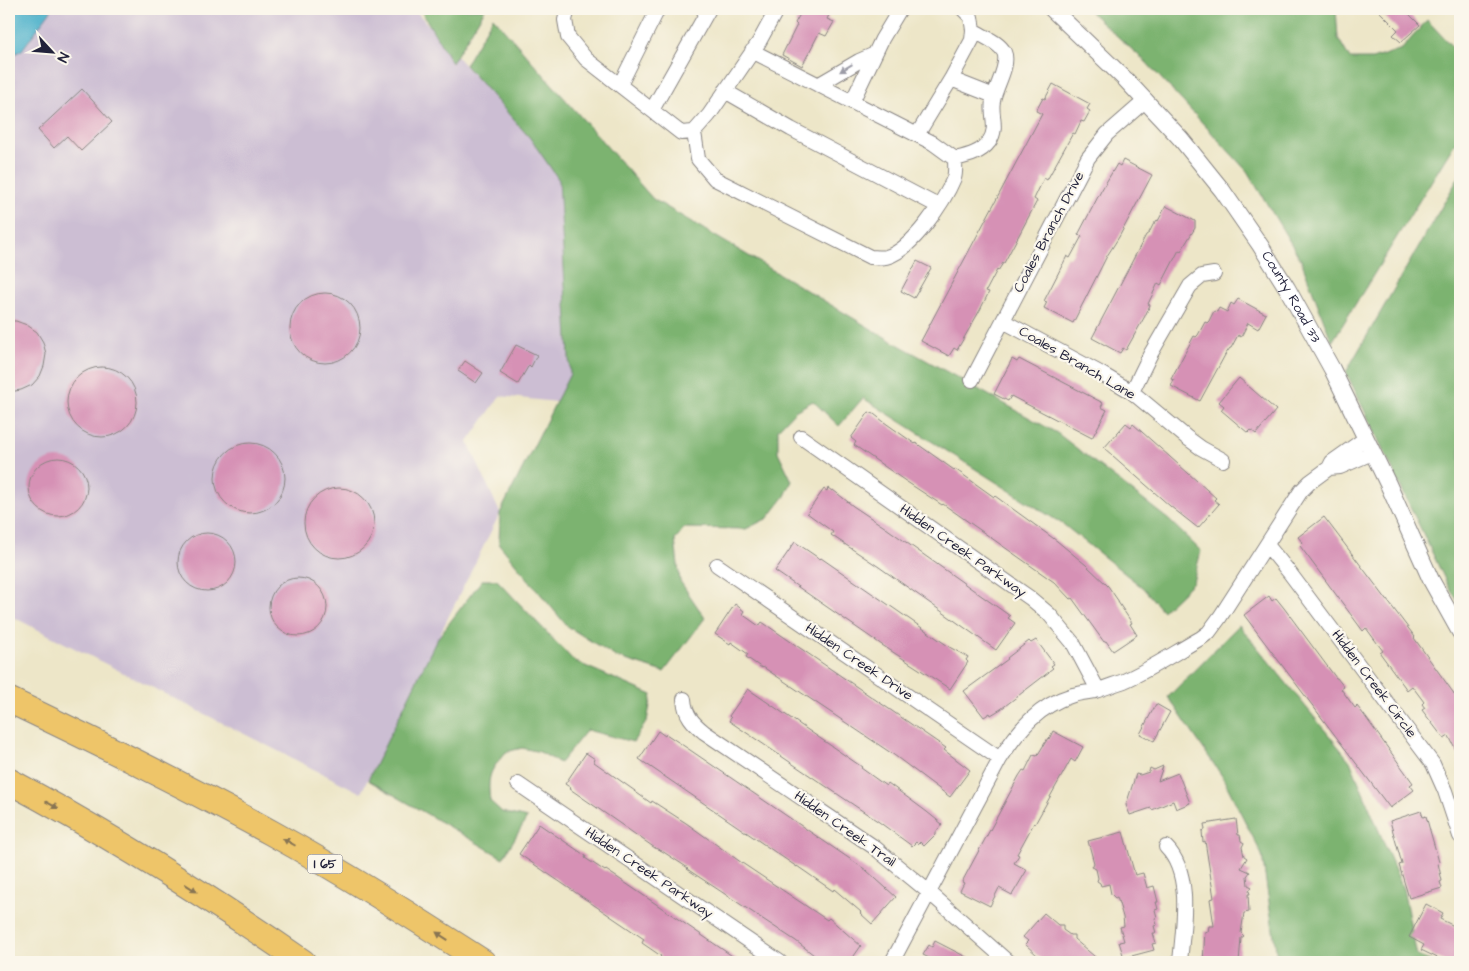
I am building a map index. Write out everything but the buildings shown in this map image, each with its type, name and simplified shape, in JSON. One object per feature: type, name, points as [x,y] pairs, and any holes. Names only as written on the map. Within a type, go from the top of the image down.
[{"type":"highway","points":[[9,692],[162,774]]},
{"type":"highway","name":"I 65","points":[[9,700],[162,774],[271,832],[338,871],[483,962]]},
{"type":"highway","points":[[9,781],[176,878],[303,962]]},
{"type":"street","points":[[568,9],[565,20],[568,37],[586,59],[681,133],[694,132],[709,115],[767,29],[777,9]]},
{"type":"street","points":[[620,85],[658,9]]},
{"type":"street","points":[[652,110],[708,9]]},
{"type":"street","points":[[852,102],[875,54],[900,9]]},
{"type":"street","points":[[918,135],[972,40],[971,17],[962,9]]},
{"type":"street","name":"County Road 33","points":[[1052,9],[1146,100],[1181,139],[1222,190],[1260,245],[1310,327],[1353,409],[1431,580],[1460,632]]},
{"type":"street","points":[[752,51],[918,135],[955,159],[972,155],[988,143],[994,131],[994,96],[1006,60],[1004,52],[996,44],[973,30]]},
{"type":"street","points":[[818,85],[875,54]]},
{"type":"street","points":[[951,79],[994,96]]},
{"type":"street","points":[[725,91],[791,129],[938,206]]},
{"type":"street","name":"Coales Branch Drive","points":[[972,380],[1088,158],[1107,134],[1146,100]]},
{"type":"street","points":[[694,132],[698,160],[715,179],[870,257],[886,257],[904,247],[926,225],[955,176],[955,159]]},
{"type":"street","points":[[1132,392],[1150,355],[1190,286],[1202,276],[1214,274]]},
{"type":"street","name":"Coales Branch Lane","points":[[1003,321],[1132,392],[1186,437],[1201,448],[1224,460]]},
{"type":"street","name":"Hidden Creek Parkway","points":[[801,437],[1030,598],[1049,614],[1073,643],[1098,690]]},
{"type":"street","points":[[892,962],[1000,759],[1011,741],[1025,724],[1055,702],[1074,695],[1098,690],[1137,675],[1209,632],[1239,589],[1300,491],[1329,468],[1332,462],[1366,438]]},
{"type":"street","points":[[1329,468],[1340,467],[1372,453]]},
{"type":"street","name":"Hidden Creek Circle","points":[[1266,545],[1295,580],[1433,764],[1446,791],[1460,836]]},
{"type":"street","name":"Hidden Creek Drive","points":[[717,566],[1000,759]]},
{"type":"street","name":"Hidden Creek Trail","points":[[684,699],[684,707],[688,716],[704,732],[874,847],[930,893],[1008,962]]},
{"type":"street","name":"Hidden Creek Parkway","points":[[518,784],[780,962]]},
{"type":"street","points":[[1166,847],[1173,853],[1183,880],[1184,909],[1180,962]]},
{"type":"shaded area","points":[[9,9],[414,9],[530,138],[559,180],[570,374],[556,402],[500,396],[468,442],[500,513],[361,793],[9,615]]},
{"type":"green space","points":[[420,9],[485,9],[452,63]]},
{"type":"green space","points":[[1087,9],[1336,9],[1338,38],[1350,59],[1372,59],[1402,49],[1427,20],[1460,55],[1460,135],[1332,342],[1301,260],[1247,171],[1146,62]]},
{"type":"green space","points":[[493,17],[653,199],[890,340],[1057,433],[1169,520],[1201,551],[1193,582],[1163,611],[1143,588],[1064,525],[863,398],[839,426],[813,401],[795,411],[778,429],[778,452],[792,481],[785,496],[768,518],[746,529],[684,528],[675,540],[680,581],[705,618],[664,672],[616,657],[567,626],[499,544],[500,513],[570,374],[559,180],[530,138],[465,65]]},
{"type":"green space","points":[[1460,175],[1460,604],[1449,588],[1346,372]]},
{"type":"green space","points":[[482,580],[497,580],[574,661],[652,695],[647,721],[633,742],[587,730],[560,763],[540,752],[522,748],[506,752],[496,764],[491,774],[489,785],[490,801],[502,812],[527,818],[503,858],[368,780],[437,639]]},
{"type":"green space","points":[[1239,625],[1350,761],[1403,889],[1417,956],[1433,962],[1276,962],[1277,957],[1262,855],[1222,776],[1168,697]]},
{"type":"water","points":[[9,9],[52,9],[22,50],[9,57]]}]
